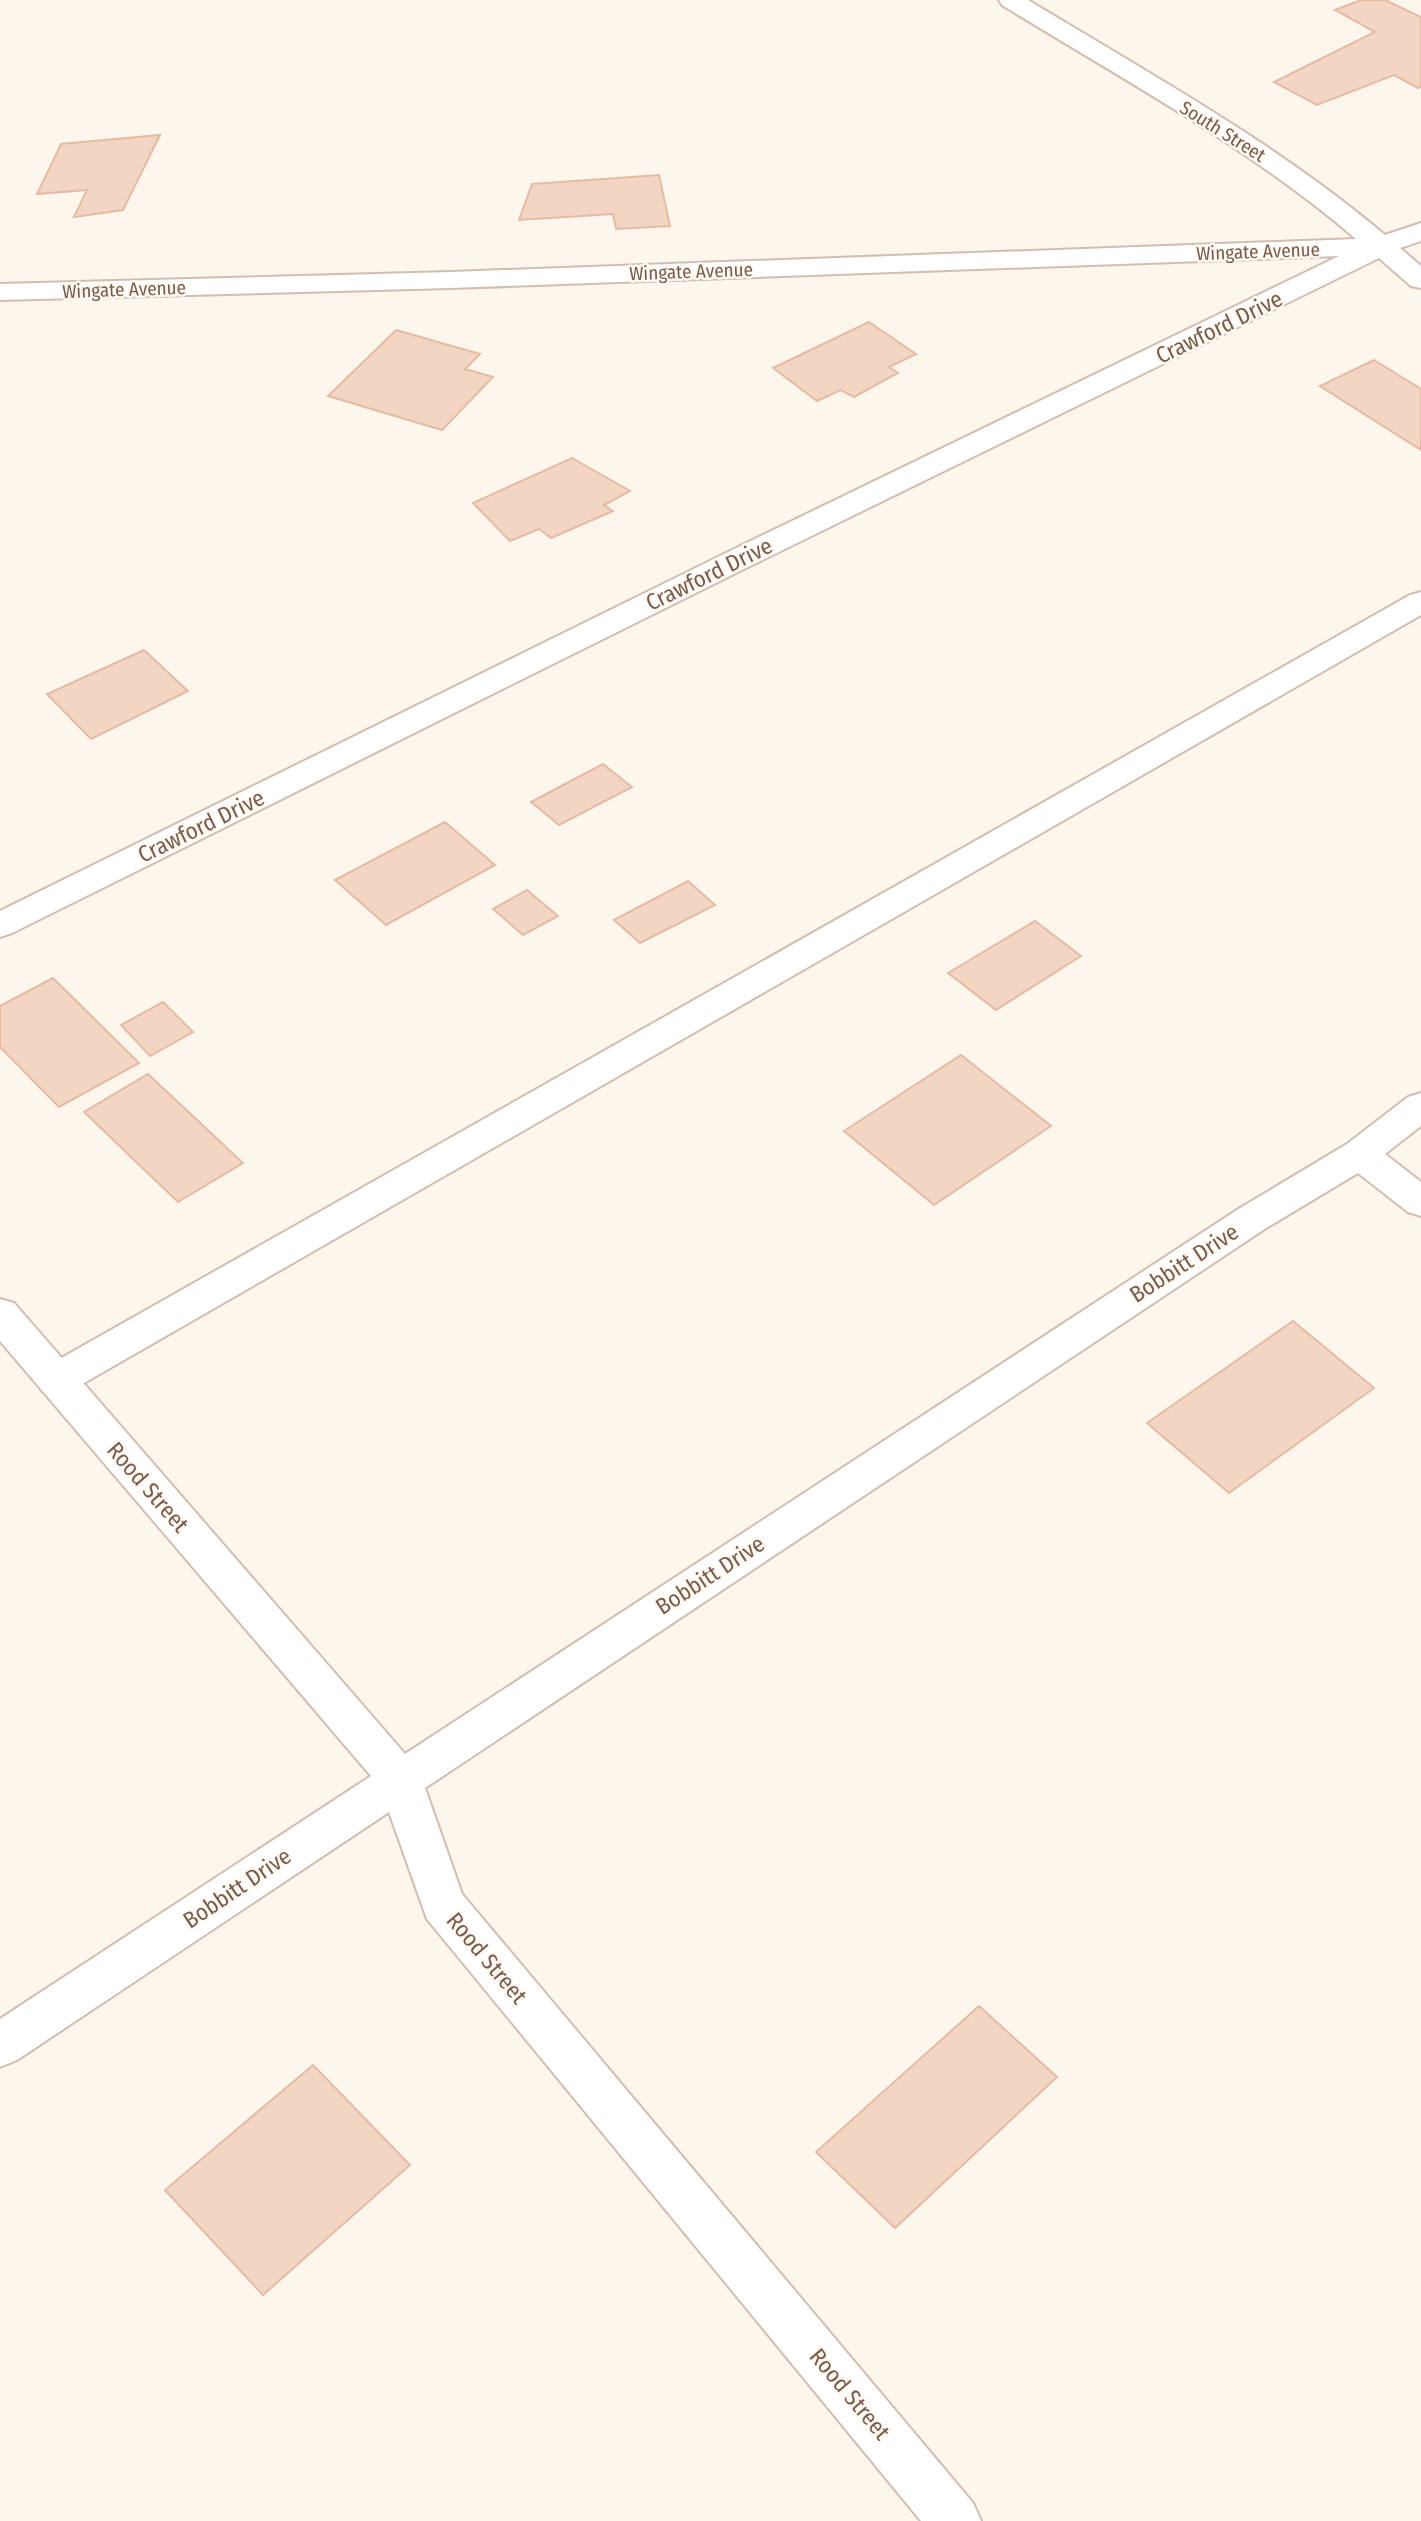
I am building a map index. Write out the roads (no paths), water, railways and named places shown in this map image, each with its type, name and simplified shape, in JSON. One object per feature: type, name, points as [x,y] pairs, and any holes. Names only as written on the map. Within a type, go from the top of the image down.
[{"type":"street","name":"South Street","points":[[1010,0],[1256,150],[1329,202],[1421,280]]},
{"type":"street","name":"Crawford Drive","points":[[0,925],[737,560],[1382,246],[1421,231]]},
{"type":"street","name":"Wingate Avenue","points":[[0,292],[451,280],[1382,246]]},
{"type":"street","points":[[56,1380],[1421,601]]},
{"type":"street","name":"Bobbitt Drive","points":[[0,2045],[1250,1220],[1360,1154],[1421,1106]]},
{"type":"street","points":[[1360,1154],[1421,1202]]},
{"type":"street","name":"Rood Street","points":[[0,1314],[400,1779],[443,1905],[955,2521]]}]
